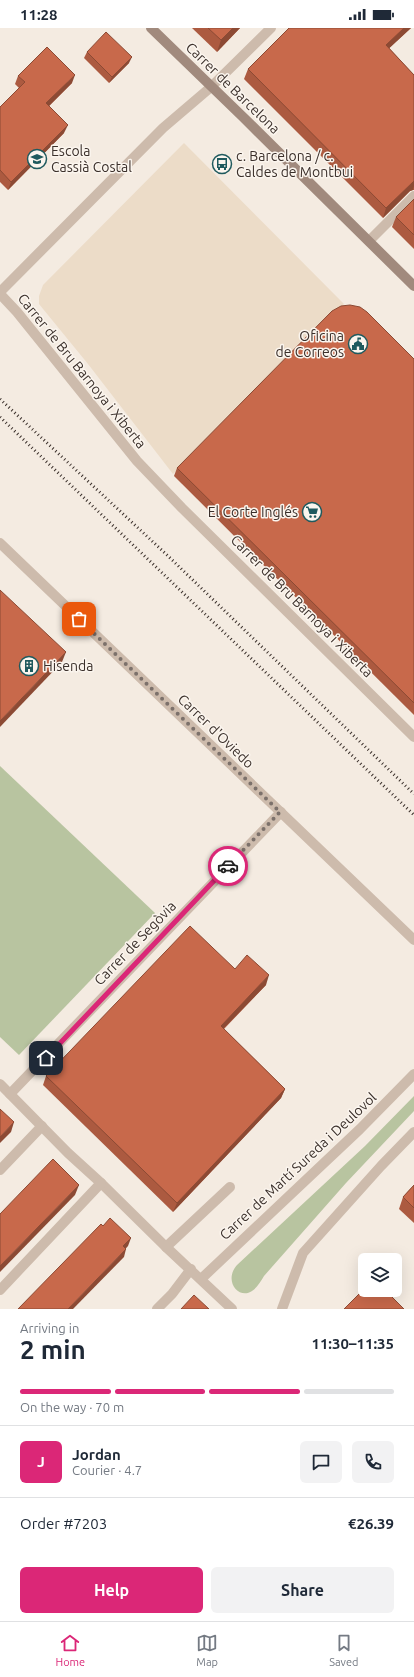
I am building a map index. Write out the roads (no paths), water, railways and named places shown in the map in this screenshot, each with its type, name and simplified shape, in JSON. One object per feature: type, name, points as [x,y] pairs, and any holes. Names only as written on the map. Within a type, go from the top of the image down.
[{"type":"main road","name":"Carrer de Barcelona","points":[[151,28],[414,286]]},
{"type":"street","points":[[0,293],[163,128],[211,87],[271,28]]},
{"type":"street","points":[[369,241],[414,196]]},
{"type":"street","name":"Carrer de Bru Barnoya i Xiberta","points":[[0,293],[18,312],[137,461],[182,508],[414,737]]},
{"type":"street","name":"Carrer d'Oviedo","points":[[0,543],[414,940]]},
{"type":"street","name":"Carrer de Segòvia","points":[[10,1094],[280,812]]},
{"type":"street","name":"Carrer de Martí Sureda i Deulovol","points":[[201,1278],[230,1249],[360,1129],[414,1074]]},
{"type":"street","points":[[0,1084],[68,1153],[102,1183],[166,1247],[201,1278],[232,1309]]},
{"type":"street","points":[[0,1170],[42,1126]]},
{"type":"street","points":[[282,1309],[303,1253],[381,1166],[414,1132]]},
{"type":"street","points":[[0,1290],[102,1183]]},
{"type":"street","points":[[166,1247],[230,1187]]},
{"type":"street","points":[[157,1309],[172,1294],[190,1269]]},
{"type":"railway","points":[[0,399],[167,555],[414,794]]},
{"type":"railway","points":[[0,417],[414,815]]},
{"type":"place","name":"Escola Cassià Costal","points":[[37,159]]},
{"type":"place","name":"c. Barcelona / c. Caldes de Montbui","points":[[222,164]]},
{"type":"place","name":"Oficina de Correos","points":[[358,344]]},
{"type":"place","name":"El Corte Inglés","points":[[312,512]]},
{"type":"place","name":"Hisenda","points":[[29,666]]}]
